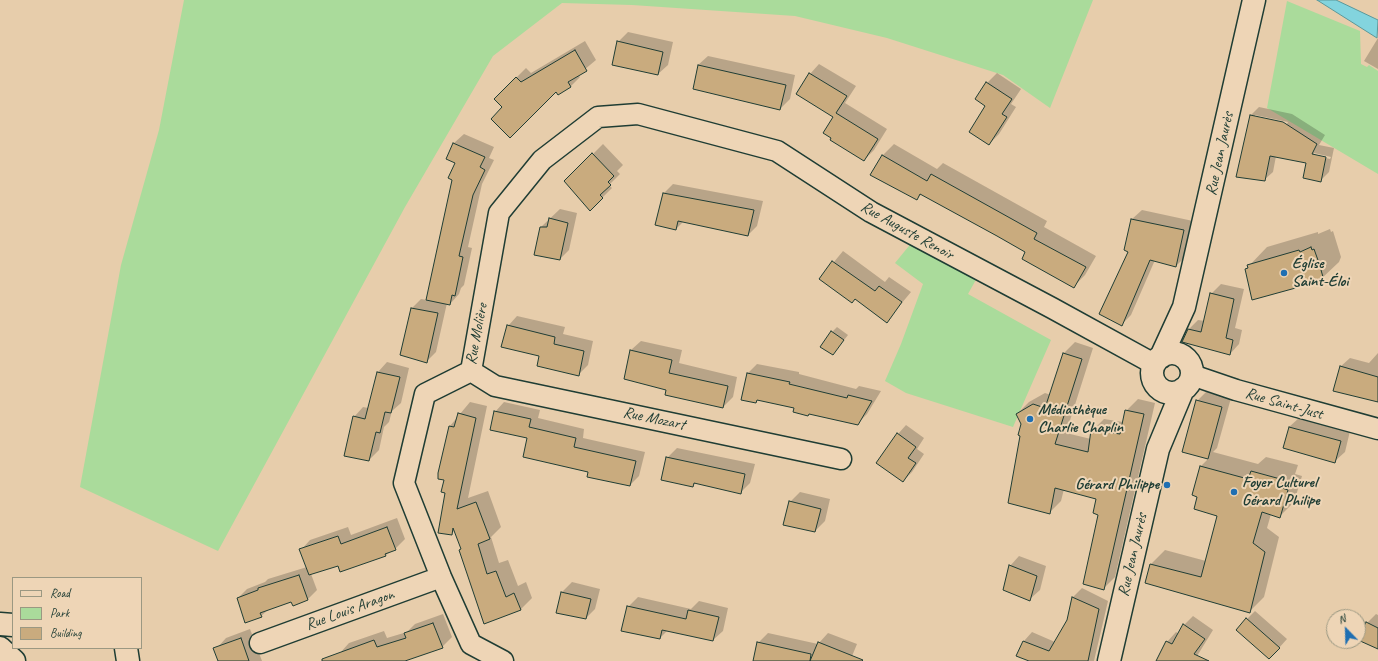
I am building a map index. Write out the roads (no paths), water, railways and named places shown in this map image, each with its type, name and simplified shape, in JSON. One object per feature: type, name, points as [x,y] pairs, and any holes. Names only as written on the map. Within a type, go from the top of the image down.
[{"type":"main road","name":"Rue Jean Jaurès","points":[[1184,307],[1254,0]]},
{"type":"main road","points":[[1158,449],[1158,388],[1152,376],[1158,360],[1184,307]]},
{"type":"main road","points":[[1158,449],[1186,374],[1184,307]]},
{"type":"main road","points":[[1158,360],[1172,354],[1186,374]]},
{"type":"main road","points":[[1158,388],[1170,393],[1186,374]]},
{"type":"main road","name":"Rue Jean Jaurès","points":[[1109,661],[1158,449]]},
{"type":"main road","points":[[0,624],[12,625]]},
{"type":"main road","points":[[0,648],[15,661],[19,649]]},
{"type":"main road","points":[[126,649],[128,661]]},
{"type":"street","name":"Rue Molière","points":[[504,661],[471,644],[440,577],[404,483],[424,394],[471,371],[499,213],[542,160],[598,117],[638,114],[654,118]]},
{"type":"street","name":"Rue Auguste Renoir","points":[[654,118],[777,151],[871,212],[1052,308],[1158,360]]},
{"type":"street","name":"Rue Mozart","points":[[471,371],[495,386],[841,459]]},
{"type":"street","name":"Rue Saint-Just","points":[[1186,374],[1242,392],[1378,429]]},
{"type":"street","name":"Rue Louis Aragon","points":[[260,643],[440,577]]},
{"type":"water","points":[[1317,0],[1336,0],[1378,20],[1377,38]]},
{"type":"place","name":"Église Saint-Éloi","points":[[1284,273]]},
{"type":"place","name":"Médiathèque Charlie Chaplin","points":[[1030,419]]},
{"type":"place","name":"Gérard Philippe","points":[[1167,485]]},
{"type":"place","name":"Foyer Culturel Gérard Philipe","points":[[1234,492]]}]
